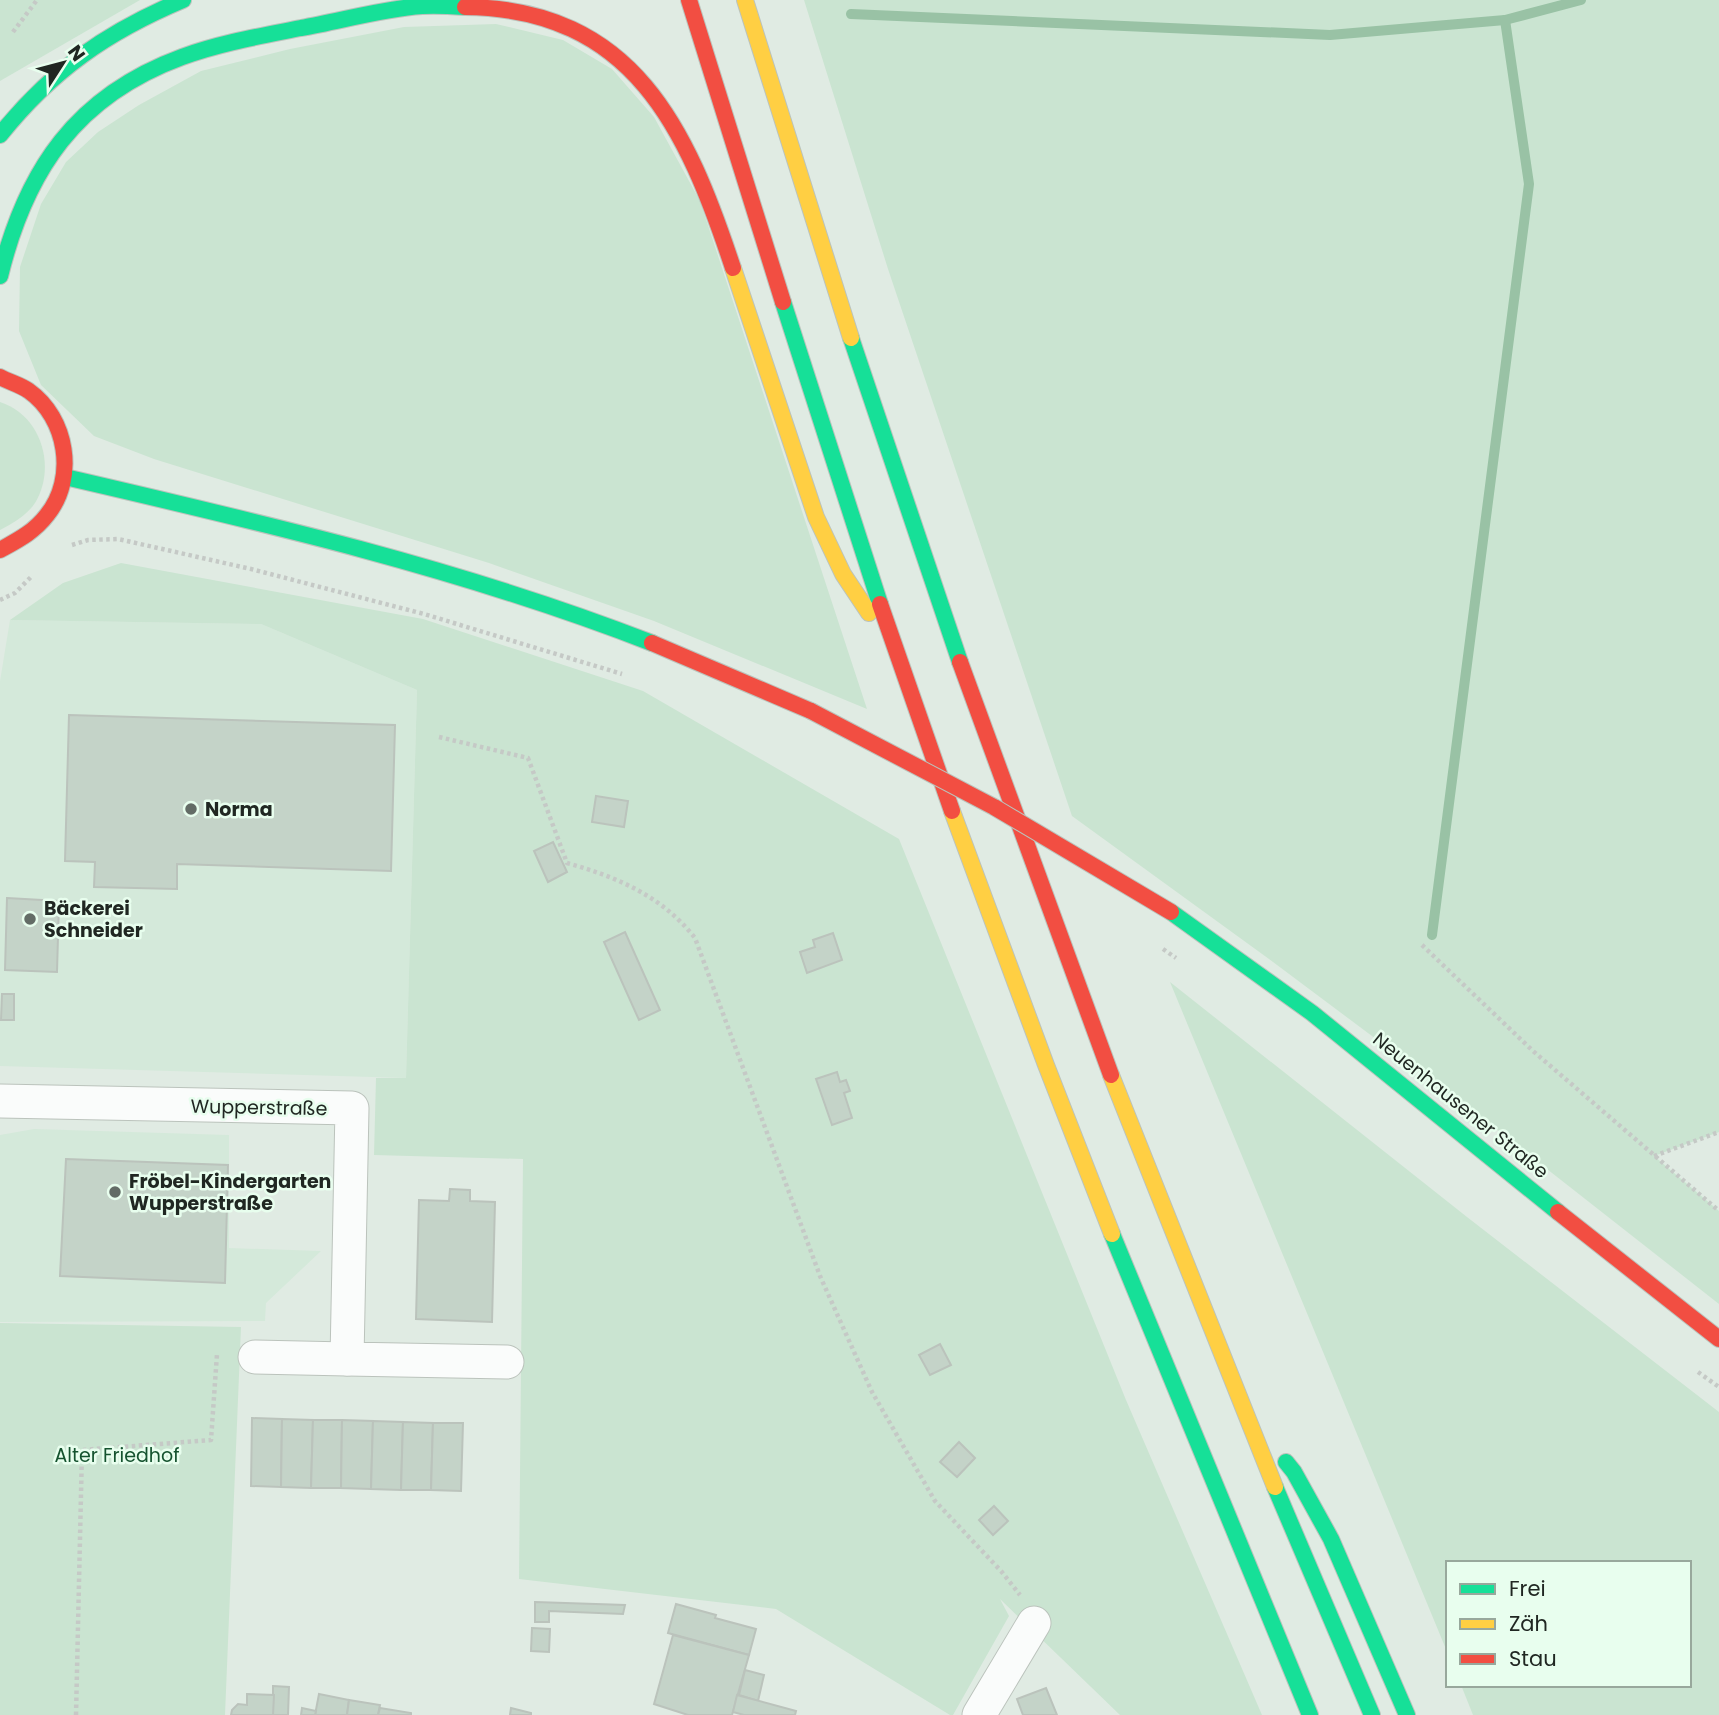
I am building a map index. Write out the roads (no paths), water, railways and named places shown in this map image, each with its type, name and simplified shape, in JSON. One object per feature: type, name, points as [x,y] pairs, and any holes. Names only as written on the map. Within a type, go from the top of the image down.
[{"type":"main road","points":[[0,135],[34,92],[81,54],[131,22],[183,0]]},
{"type":"main road","points":[[689,0],[891,638],[1013,980],[1180,1401],[1310,1715]]},
{"type":"main road","points":[[745,0],[862,374],[989,747],[1144,1164],[1245,1414],[1372,1715]]},
{"type":"main road","points":[[0,276],[10,231],[20,205],[38,170],[54,148],[93,108],[134,78],[154,69],[201,51],[245,40],[423,6],[497,7],[567,26],[609,49],[634,71],[670,115],[692,153],[710,199],[816,517],[843,574],[891,638]]},
{"type":"main road","points":[[0,377],[33,394],[52,416],[65,443],[65,477],[55,507],[44,523],[30,536],[0,550]]},
{"type":"main road","name":"Neuenhausener Straße","points":[[65,477],[255,521],[474,581],[575,614],[668,649],[811,711],[976,796],[1073,851],[1171,912],[1273,983],[1719,1339]]},
{"type":"main road","points":[[1245,1414],[1294,1472],[1331,1539],[1407,1715]]},
{"type":"street","name":"Wupperstraße","points":[[0,1101],[352,1108],[347,1359]]},
{"type":"street","points":[[255,1357],[507,1362]]},
{"type":"street","points":[[979,1715],[1034,1623]]},
{"type":"waterway","points":[[851,14],[1330,35],[1505,20],[1581,0]]},
{"type":"waterway","points":[[1432,935],[1529,184],[1505,20]]},
{"type":"place","name":"Norma","points":[[191,809]]},
{"type":"place","name":"Bäckerei Schneider","points":[[30,919]]},
{"type":"place","name":"Fröbel-Kindergarten Wupperstraße","points":[[115,1192]]},
{"type":"park label","name":"Alter Friedhof","points":[[117,1455]]}]
